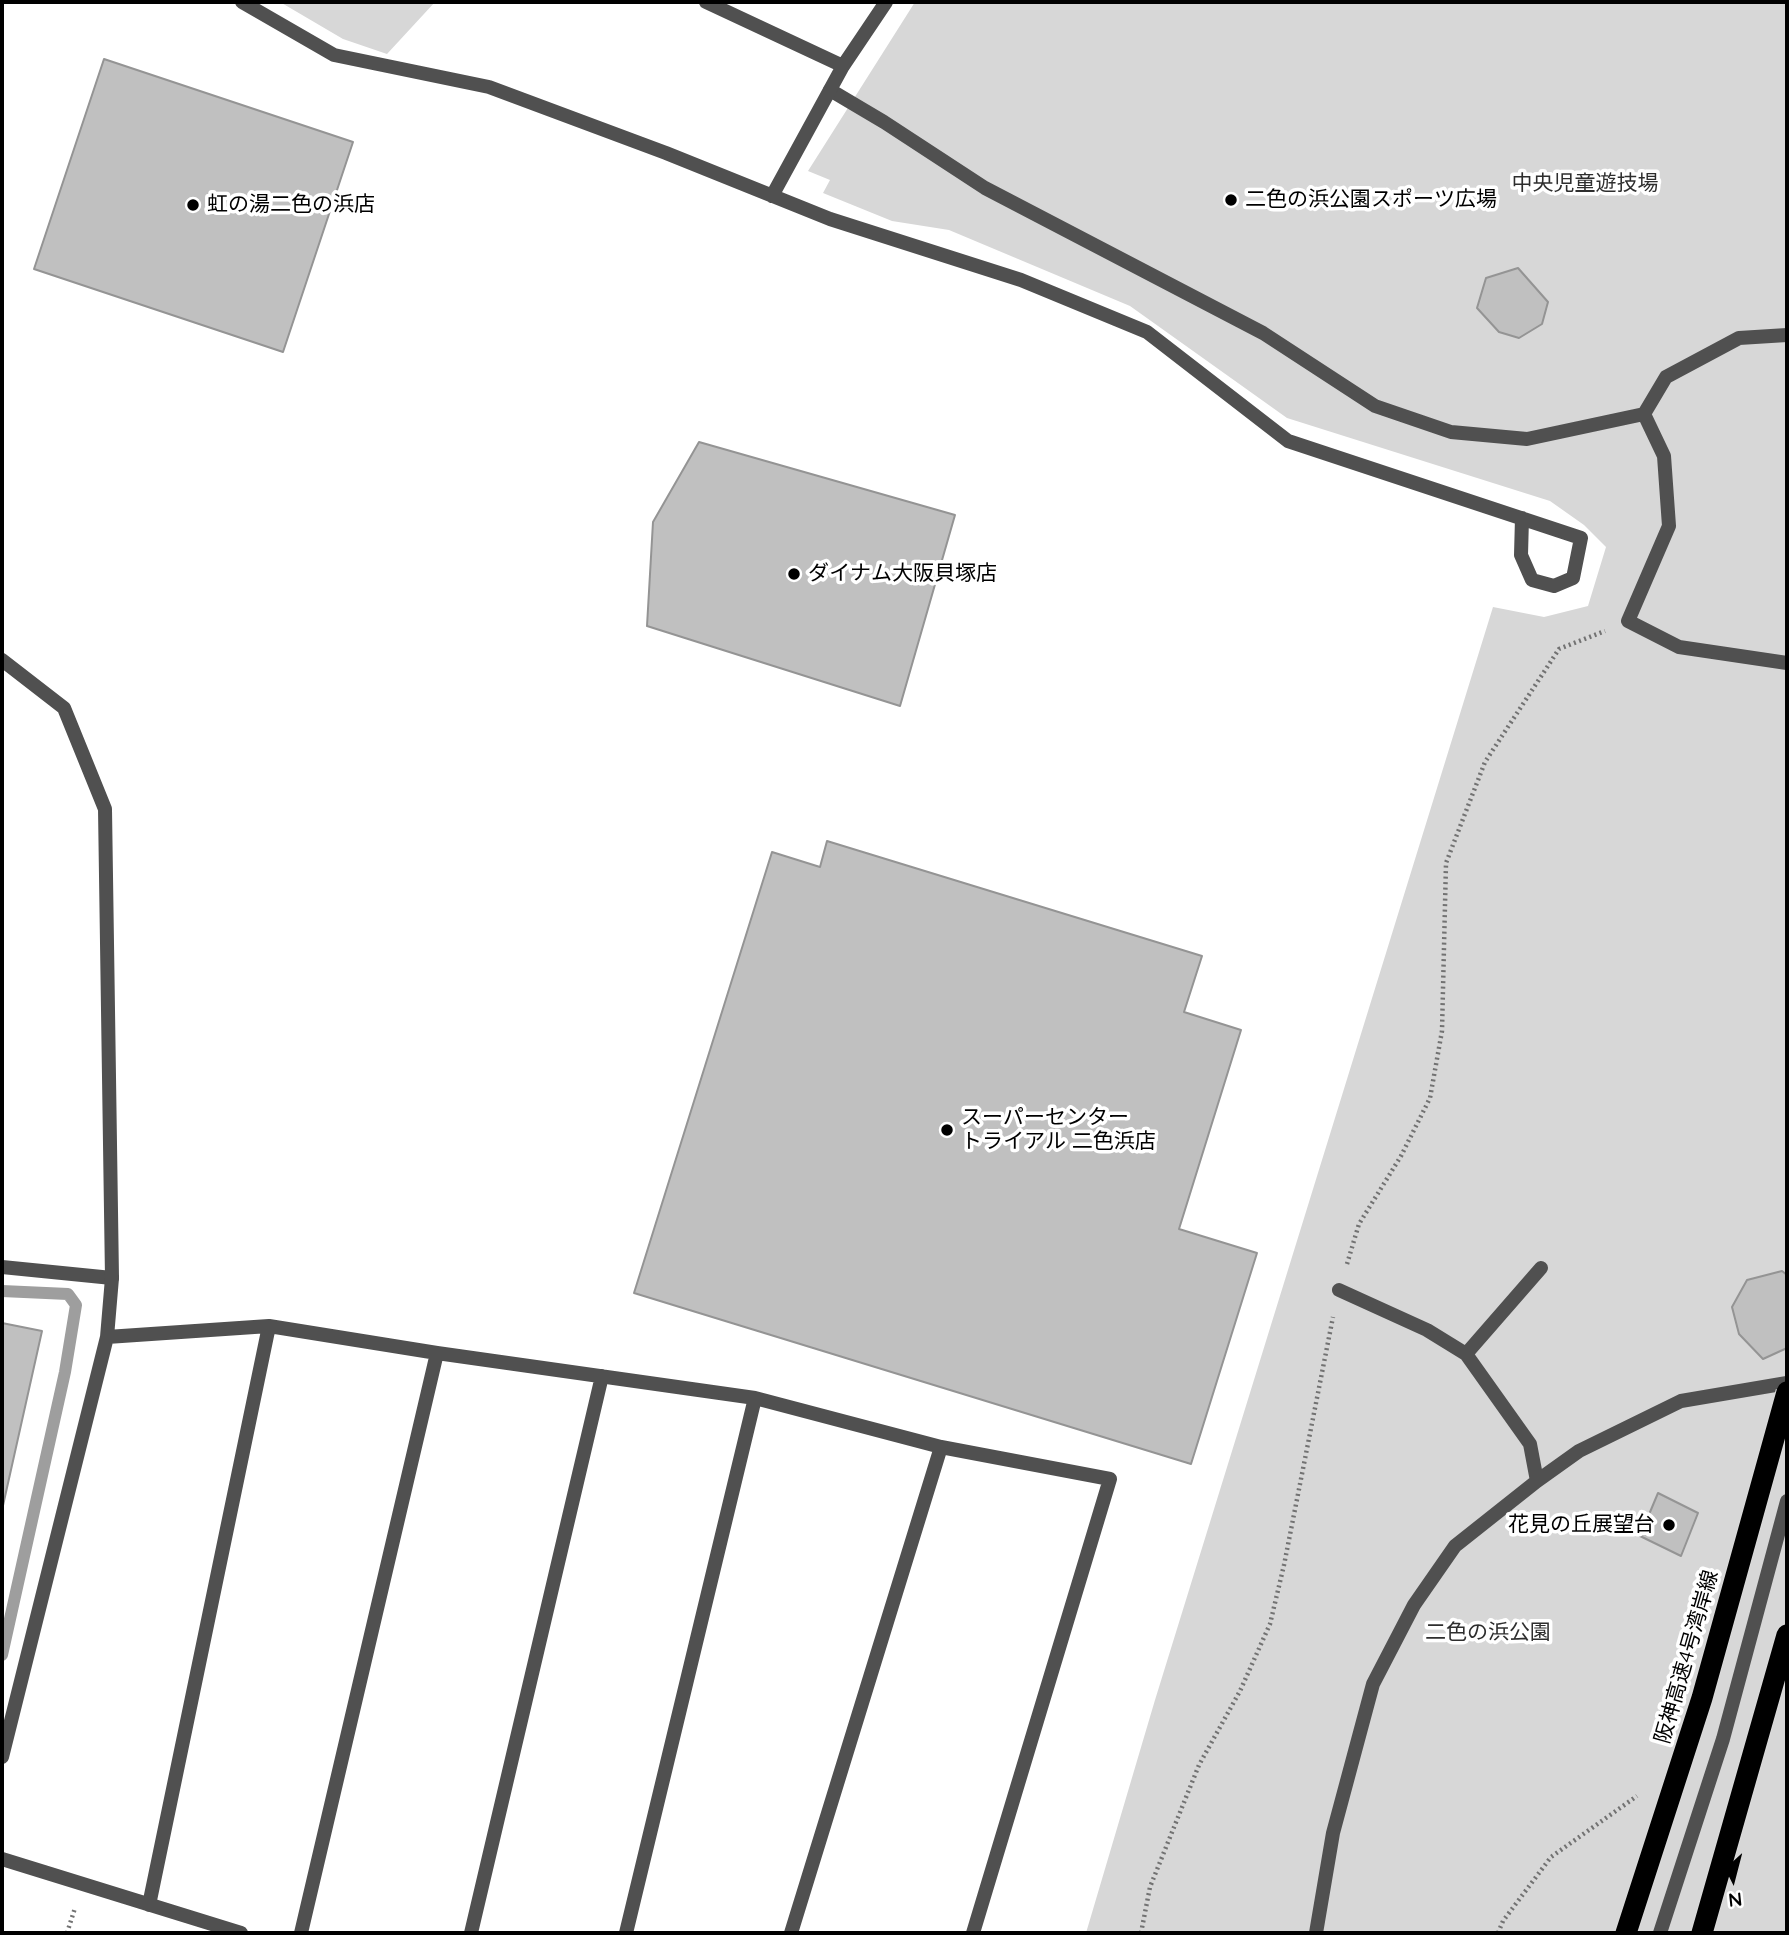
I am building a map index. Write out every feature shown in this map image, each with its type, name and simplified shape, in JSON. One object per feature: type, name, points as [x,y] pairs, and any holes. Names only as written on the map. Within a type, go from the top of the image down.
[{"type":"highway","name":"阪神高速4号湾岸線","points":[[1626,1933],[1702,1698],[1787,1392]]},
{"type":"highway","points":[[1702,1933],[1787,1635]]},
{"type":"street","points":[[242,2],[334,55],[489,87],[666,153],[830,219],[1021,280],[1147,332],[1288,441],[1522,518],[1581,538],[1573,578],[1554,586],[1532,580],[1521,555],[1522,518]]},
{"type":"street","points":[[706,2],[843,66]]},
{"type":"street","points":[[772,196],[843,66],[886,2]]},
{"type":"street","points":[[830,90],[985,188],[1263,333],[1374,406],[1451,432],[1527,439],[1644,414],[1666,377],[1739,338],[1787,335]]},
{"type":"street","points":[[1644,414],[1664,456],[1669,526],[1628,621],[1679,646],[1787,663]]},
{"type":"street","points":[[2,660],[64,708],[106,809],[112,1278],[107,1337],[2,1757]]},
{"type":"street","points":[[2,1267],[112,1278]]},
{"type":"street","points":[[1466,1354],[1541,1268]]},
{"type":"street","points":[[1339,1290],[1427,1330],[1466,1354],[1530,1444],[1537,1481]]},
{"type":"street","points":[[107,1337],[269,1326],[755,1398],[941,1447],[1110,1479],[973,1933]]},
{"type":"street","points":[[149,1905],[269,1326]]},
{"type":"street","points":[[301,1933],[437,1353]]},
{"type":"street","points":[[471,1933],[602,1376]]},
{"type":"street","points":[[1316,1933],[1333,1833],[1373,1684],[1415,1605],[1455,1545],[1579,1451],[1681,1401],[1787,1383]]},
{"type":"street","points":[[626,1933],[755,1398]]},
{"type":"street","points":[[790,1933],[941,1447]]},
{"type":"street","points":[[1660,1933],[1723,1739],[1787,1502]]},
{"type":"street","points":[[2,1859],[240,1933]]},
{"type":"path","points":[[1141,1933],[1150,1887],[1199,1765],[1240,1691],[1270,1624],[1326,1346],[1359,1224],[1401,1156],[1430,1098],[1442,1031],[1446,863],[1485,762],[1559,649],[1628,621]]},
{"type":"path","points":[[1498,1933],[1503,1921],[1551,1857],[1643,1792]]},
{"type":"green space","points":[[280,2],[435,2],[387,54],[343,39]]},
{"type":"green space","name":"二色の浜公園","points":[[915,2],[1787,2],[1787,1933],[1086,1933],[1155,1700],[1493,607],[1544,617],[1588,606],[1606,547],[1584,525],[1550,501],[1287,418],[1130,306],[949,230],[892,221],[823,193],[830,180],[808,171]]},
{"type":"building","name":"虹の湯二色の浜店","points":[[104,59],[353,142],[283,352],[34,269]]},
{"type":"building","points":[[1518,268],[1548,302],[1542,324],[1519,338],[1499,332],[1477,308],[1486,278]]},
{"type":"building","name":"ダイナム大阪貝塚店","points":[[699,442],[955,515],[900,706],[647,626],[653,522]]},
{"type":"building","name":"スーパーセンター トライアル 二色浜店","points":[[827,841],[1202,956],[1184,1012],[1241,1030],[1179,1229],[1257,1253],[1191,1464],[634,1293],[772,852],[820,867]]},
{"type":"building","points":[[1782,1271],[1787,1275],[1787,1348],[1763,1359],[1739,1334],[1732,1307],[1747,1280]]},
{"type":"building","points":[[2,1323],[42,1331],[2,1510]]},
{"type":"building","name":"花見の丘展望台","points":[[1658,1493],[1698,1513],[1681,1556],[1640,1536]]},
{"type":"waterway","points":[[2,1291],[68,1294],[76,1305],[65,1372],[2,1655]]},
{"type":"place","name":"二色の浜公園スポーツ広場","points":[[1231,200]]},
{"type":"place","name":"虹の湯二色の浜店","points":[[193,205]]},
{"type":"place","name":"ダイナム大阪貝塚店","points":[[794,574]]},
{"type":"place","name":"スーパーセンター トライアル 二色浜店","points":[[947,1130]]},
{"type":"place","name":"花見の丘展望台","points":[[1669,1525]]},
{"type":"park label","name":"中央児童遊技場","points":[[1585,184]]}]
